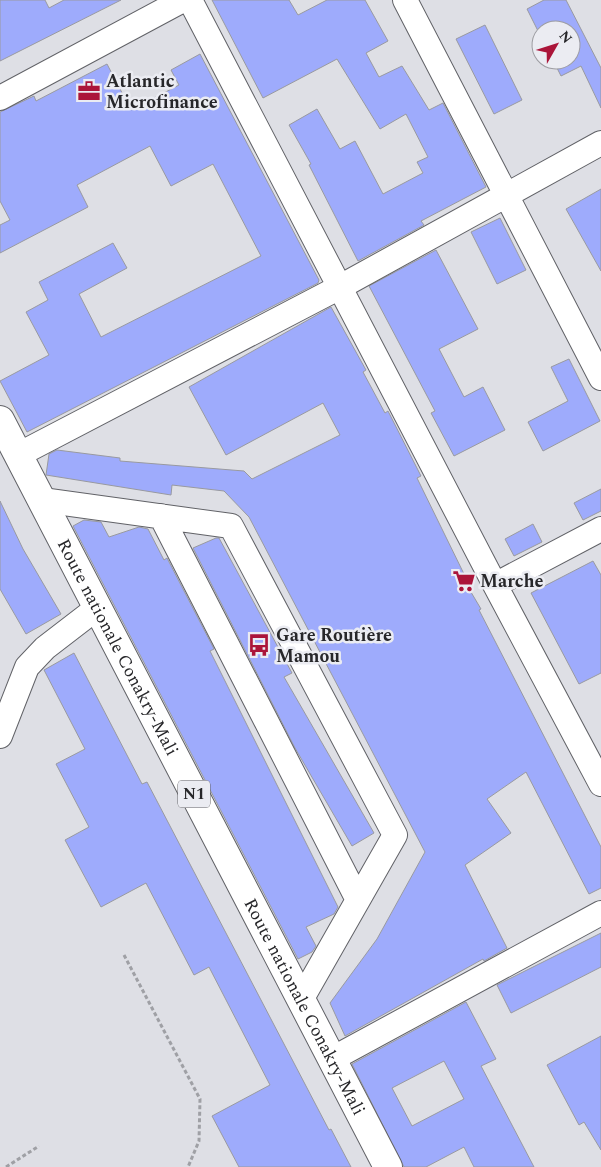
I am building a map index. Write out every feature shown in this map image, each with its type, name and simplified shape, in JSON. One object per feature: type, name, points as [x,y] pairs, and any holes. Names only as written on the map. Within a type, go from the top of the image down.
[{"type":"highway","name":"Route nationale Conakry-Mali","points":[[0,420],[388,1167]]},
{"type":"street","points":[[0,98],[183,0]]},
{"type":"street","points":[[190,0],[601,784]]},
{"type":"street","points":[[405,0],[601,378]]},
{"type":"street","points":[[18,454],[340,287],[601,143]]},
{"type":"street","points":[[42,500],[231,526],[395,835],[301,1000]]},
{"type":"street","points":[[161,516],[358,900]]},
{"type":"street","points":[[495,585],[601,529]]},
{"type":"street","points":[[0,736],[27,667],[45,648],[97,608]]},
{"type":"street","points":[[332,1059],[601,913]]},
{"type":"path","points":[[124,956],[200,1099],[199,1141],[188,1167]]},
{"type":"path","points":[[6,1167],[39,1146]]},
{"type":"building","points":[[0,0],[45,0],[49,8],[64,0],[121,0],[0,61]]},
{"type":"building","points":[[212,0],[289,0],[298,15],[327,0],[365,0],[388,41],[366,53],[379,77],[402,66],[429,110],[443,103],[486,187],[421,221],[424,225],[358,261],[309,165],[311,164],[289,125],[317,109],[340,149],[355,141],[383,194],[423,173],[417,162],[428,157],[406,114],[380,129],[337,59],[263,98]]},
{"type":"building","points":[[544,0],[566,0],[576,20],[532,20],[527,9]]},
{"type":"building","points":[[485,25],[522,100],[494,114],[456,39]]},
{"type":"building","points":[[581,29],[601,68],[601,108],[581,66]]},
{"type":"building","points":[[200,54],[319,280],[318,283],[27,432],[0,381],[49,355],[26,312],[48,300],[39,282],[113,243],[127,268],[79,294],[101,337],[261,256],[213,164],[171,186],[150,146],[77,185],[88,207],[0,253],[0,225],[10,220],[0,201],[0,112],[34,96],[36,101],[107,64],[131,110],[179,85],[171,70]]},
{"type":"building","points":[[558,70],[573,70],[561,76]]},
{"type":"building","points":[[601,189],[601,271],[566,209]]},
{"type":"building","points":[[500,218],[526,270],[497,284],[471,232]]},
{"type":"building","points":[[436,250],[478,329],[439,349],[464,397],[483,387],[505,430],[454,456],[431,413],[435,411],[369,286]]},
{"type":"building","points":[[331,307],[366,370],[363,372],[385,413],[388,411],[421,476],[417,478],[465,576],[462,577],[481,609],[479,610],[601,847],[601,888],[589,894],[526,772],[487,799],[511,833],[465,865],[507,948],[484,961],[483,959],[345,1036],[330,1003],[377,939],[425,852],[249,517],[224,491],[172,485],[171,495],[46,475],[49,454],[57,450],[120,458],[120,461],[244,471],[252,479],[340,435],[323,403],[226,455],[189,387]]},
{"type":"building","points":[[569,359],[600,421],[543,451],[528,422],[568,401],[551,367]]},
{"type":"building","points":[[601,489],[601,511],[583,520],[574,503]]},
{"type":"building","points":[[0,501],[23,549],[61,614],[26,634],[0,589]]},
{"type":"building","points":[[84,520],[101,522],[109,537],[139,527],[148,529],[164,560],[167,558],[214,649],[210,651],[338,907],[334,914],[306,927],[316,946],[312,952],[298,959],[73,526]]},
{"type":"building","points":[[533,524],[542,542],[514,556],[505,539]]},
{"type":"building","points":[[219,538],[292,673],[284,677],[374,833],[352,846],[295,748],[193,548]]},
{"type":"building","points":[[593,561],[601,575],[601,673],[579,684],[531,593]]},
{"type":"building","points":[[74,653],[142,784],[147,782],[329,1130],[331,1129],[351,1167],[239,1167],[212,1116],[270,1085],[209,967],[194,975],[146,883],[101,907],[65,840],[89,827],[56,764],[85,749],[44,670]]},
{"type":"building","points":[[601,933],[601,967],[511,1013],[497,985]]},
{"type":"building","points":[[466,1002],[496,1059],[481,1066],[534,1167],[474,1167],[464,1147],[426,1167],[404,1167],[352,1064]],"holes":[[[444,1061],[464,1099],[412,1126],[392,1088]]]},
{"type":"building","points":[[601,1036],[601,1150],[584,1122],[579,1125],[547,1065]]},
{"type":"place","name":"Atlantic Microfinance","points":[[89,91]]},
{"type":"place","name":"Marche","points":[[464,581]]},
{"type":"place","name":"Gare Routière Mamou","points":[[259,645]]}]
